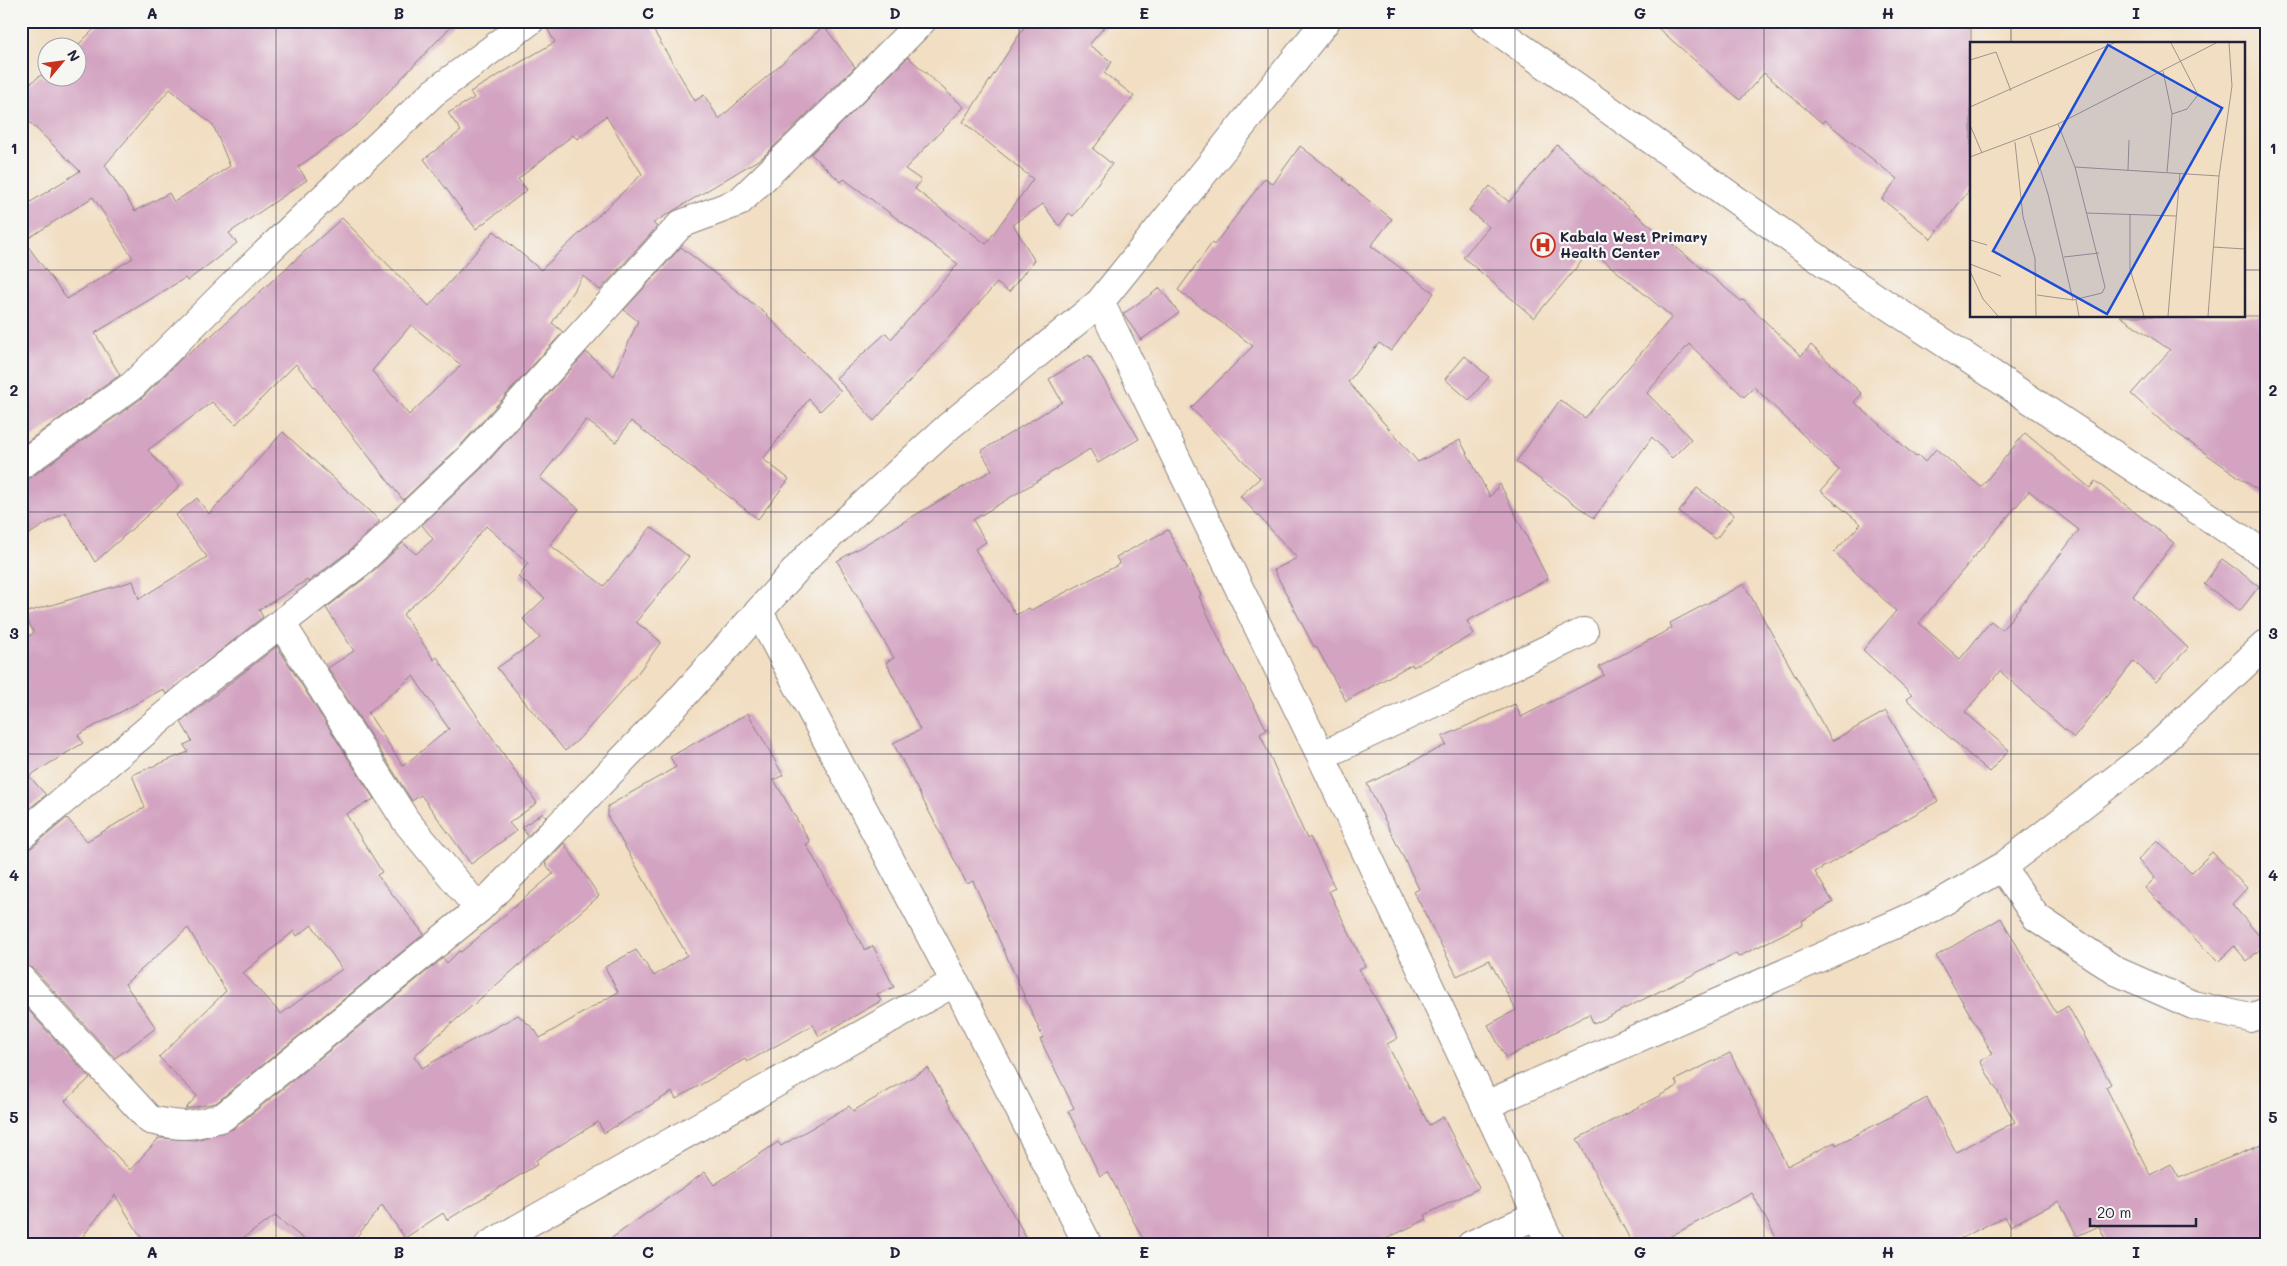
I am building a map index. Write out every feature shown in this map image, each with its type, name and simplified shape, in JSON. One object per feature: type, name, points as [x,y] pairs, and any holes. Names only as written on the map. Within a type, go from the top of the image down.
[{"type":"street","points":[[21,465],[133,385],[247,271],[433,94],[530,21]]},
{"type":"street","points":[[21,836],[207,680],[358,564],[472,457],[681,224],[739,202],[922,21]]},
{"type":"street","points":[[21,979],[150,1120],[179,1126],[199,1124],[223,1117],[479,909],[676,704],[810,554],[948,426],[1100,302],[1326,21]]},
{"type":"street","points":[[1484,21],[1843,276],[2266,555]]},
{"type":"street","points":[[1100,302],[1322,756],[1551,1245]]},
{"type":"street","points":[[759,612],[955,982],[1088,1245]]},
{"type":"street","points":[[281,623],[406,821],[479,909]]},
{"type":"street","points":[[1322,756],[1584,632]]},
{"type":"street","points":[[1486,1105],[1932,908],[2002,867],[2152,751],[2266,644]]},
{"type":"street","points":[[2002,867],[2036,917],[2116,971],[2192,1004],[2250,1018],[2266,1012]]},
{"type":"street","points":[[489,1245],[955,982]]},
{"type":"street","points":[[1471,1245],[1537,1215]]},
{"type":"building","points":[[102,21],[456,21],[359,123],[298,167],[307,180],[229,233],[237,243],[187,281],[185,278],[95,333],[120,375],[21,446],[21,208],[80,171],[21,114],[21,91],[38,77],[38,88],[88,88],[88,38],[85,38]],"holes":[[[170,89],[213,125],[230,166],[174,202],[169,193],[135,211],[105,165]],[[93,197],[133,258],[67,299],[24,241]]]},
{"type":"building","points":[[545,21],[648,21],[695,101],[704,95],[719,119],[824,26],[855,67],[763,157],[653,223],[657,227],[600,290],[583,276],[552,323],[563,332],[460,446],[403,500],[296,364],[236,424],[212,402],[148,450],[180,486],[95,562],[65,512],[21,539],[21,480],[30,478],[142,398],[182,358],[211,336],[342,218],[429,306],[494,231],[541,270],[642,174],[606,116],[577,139],[573,135],[518,179],[527,190],[476,229],[424,159],[461,131],[448,113],[474,98],[470,92],[555,42],[545,25]],"holes":[[[411,325],[461,365],[409,415],[372,371]]]},
{"type":"building","points":[[1028,21],[1109,21],[1089,45],[1112,62],[1104,73],[1134,96],[1093,149],[1112,164],[1073,216],[1069,213],[1059,226],[1043,204],[1013,224],[1034,260],[1009,292],[997,283],[874,421],[836,378],[886,333],[891,339],[958,264],[844,179],[841,182],[811,154],[908,57],[964,107],[905,169],[921,180],[915,189],[986,244],[1033,179],[963,122]]},
{"type":"building","points":[[1650,21],[1971,21],[1970,189],[1931,239],[1882,199],[1897,179],[1824,120],[1822,123],[1764,73],[1740,100]]},
{"type":"building","points":[[1557,145],[1612,194],[1741,301],[1743,300],[1801,356],[1811,345],[1862,394],[1854,402],[1916,457],[1918,455],[1925,462],[1936,449],[1981,487],[2025,433],[2090,488],[2095,481],[2174,543],[2133,596],[2188,648],[2156,682],[2134,661],[2074,738],[2000,671],[1965,712],[2009,750],[1989,772],[1906,699],[1912,695],[1863,650],[1896,611],[1834,552],[1861,524],[1821,491],[1839,470],[1754,387],[1744,397],[1689,344],[1647,393],[1691,439],[1672,458],[1652,437],[1594,518],[1516,462],[1560,400],[1585,418],[1672,317],[1591,250],[1534,318],[1463,257],[1489,227],[1469,210],[1490,186],[1509,202]],"holes":[[[2029,491],[2079,530],[2002,630],[1991,621],[1960,659],[1919,623]]]},
{"type":"building","points":[[1300,146],[1392,219],[1371,246],[1434,293],[1391,351],[1379,343],[1348,382],[1418,462],[1460,440],[1490,497],[1500,484],[1548,579],[1467,621],[1474,634],[1413,667],[1412,664],[1346,701],[1316,646],[1314,647],[1274,570],[1297,558],[1240,496],[1260,478],[1191,408],[1253,346],[1178,290],[1212,243],[1214,245],[1265,178],[1273,184]]},
{"type":"building","points":[[681,247],[766,314],[841,391],[820,411],[809,399],[763,459],[789,479],[758,519],[631,421],[616,442],[586,420],[540,478],[579,509],[550,545],[604,586],[651,527],[689,557],[636,622],[661,642],[637,674],[578,740],[565,751],[497,668],[540,638],[523,619],[545,598],[518,577],[528,563],[486,526],[439,582],[403,614],[434,660],[437,657],[537,803],[509,823],[516,831],[471,864],[421,795],[412,801],[328,668],[354,651],[326,608],[369,575],[403,543],[416,554],[433,539],[422,525],[483,467],[586,352],[614,376],[638,321],[624,310]],"holes":[[[413,676],[449,729],[403,766],[368,713]]]},
{"type":"building","points":[[1160,288],[1179,313],[1141,340],[1123,314]]},
{"type":"building","points":[[2244,316],[2266,316],[2266,496],[2168,427],[2131,394],[2170,350],[2123,318],[2244,318]]},
{"type":"building","points":[[1089,355],[1139,439],[1098,463],[1090,449],[973,520],[986,542],[975,549],[1016,615],[1029,608],[1031,610],[1120,564],[1116,557],[1168,530],[1201,595],[1199,596],[1224,649],[1267,730],[1260,734],[1307,839],[1310,837],[1335,888],[1329,891],[1365,966],[1359,969],[1398,1038],[1387,1044],[1429,1125],[1443,1117],[1479,1188],[1425,1215],[1427,1219],[1373,1245],[1146,1245],[1108,1172],[1100,1176],[1068,1111],[1074,1108],[1040,1039],[1043,1038],[973,881],[967,884],[893,743],[920,730],[886,662],[894,658],[837,561],[992,470],[981,451],[1062,402],[1049,379]]},
{"type":"building","points":[[1465,356],[1489,377],[1469,400],[1445,379]]},
{"type":"building","points":[[283,432],[380,521],[348,552],[308,582],[307,580],[259,610],[263,617],[166,694],[163,689],[78,735],[83,743],[29,776],[46,795],[21,815],[21,640],[34,633],[24,613],[133,581],[139,599],[207,557],[176,515],[197,498],[209,514]]},
{"type":"building","points":[[1697,488],[1734,515],[1716,539],[1679,512]]},
{"type":"building","points":[[2222,559],[2259,586],[2240,611],[2204,584]]},
{"type":"building","points":[[1744,584],[1832,741],[1886,711],[1938,801],[1815,872],[1833,902],[1802,921],[1803,924],[1738,957],[1736,953],[1594,1024],[1589,1014],[1506,1058],[1488,1025],[1516,1010],[1489,960],[1457,976],[1414,892],[1419,889],[1367,784],[1446,745],[1442,737],[1515,704],[1521,717],[1604,675],[1599,667],[1672,628],[1670,623]]},
{"type":"building","points":[[277,646],[374,799],[346,814],[382,872],[377,875],[424,934],[216,1103],[185,1109],[197,1096],[159,1057],[226,991],[188,928],[125,984],[156,1028],[115,1058],[33,968],[21,964],[21,851],[31,848],[67,818],[87,841],[145,807],[132,775],[188,752],[184,745],[192,741],[181,722]],"holes":[[[312,925],[342,969],[281,1014],[243,973],[294,931],[297,936]]]},
{"type":"building","points":[[748,713],[783,775],[774,780],[810,842],[806,844],[865,950],[873,946],[894,987],[877,994],[881,1001],[819,1036],[813,1025],[747,1062],[745,1059],[676,1099],[672,1092],[604,1133],[598,1122],[536,1160],[538,1164],[447,1220],[443,1213],[405,1238],[382,1205],[350,1245],[311,1245],[275,1216],[233,1245],[146,1245],[115,1195],[76,1245],[21,1245],[21,1002],[90,1078],[65,1101],[130,1170],[159,1138],[196,1140],[233,1129],[443,958],[447,963],[459,951],[461,952],[553,874],[545,863],[564,843],[599,896],[414,1056],[422,1068],[518,1015],[535,1030],[540,1038],[618,992],[605,967],[636,950],[654,976],[687,955],[608,817],[608,806],[676,767],[670,757]]},
{"type":"building","points":[[543,813],[546,817],[528,836],[522,827]]},
{"type":"building","points":[[2157,840],[2191,873],[2212,852],[2247,888],[2232,904],[2266,944],[2247,961],[2234,946],[2218,962],[2145,888],[2155,878],[2138,860]]},
{"type":"building","points":[[2001,918],[2056,1013],[2068,1006],[2111,1084],[2106,1087],[2150,1175],[2171,1164],[2179,1178],[2266,1143],[2266,1245],[2108,1245],[2099,1226],[2077,1236],[2059,1201],[2010,1226],[2005,1216],[1948,1245],[1780,1245],[1752,1193],[1654,1245],[1633,1245],[1577,1139],[1678,1086],[1675,1080],[1730,1053],[1787,1166],[1835,1142],[1836,1145],[1927,1098],[1956,1152],[2015,1122],[1980,1061],[1993,1054],[1936,956]]},
{"type":"building","points":[[928,1068],[1031,1245],[602,1245],[705,1172],[714,1185],[778,1142],[781,1146],[849,1106],[853,1111]]},
{"type":"place","name":"Kabala West Primary Health Center","points":[[1543,245]]}]
